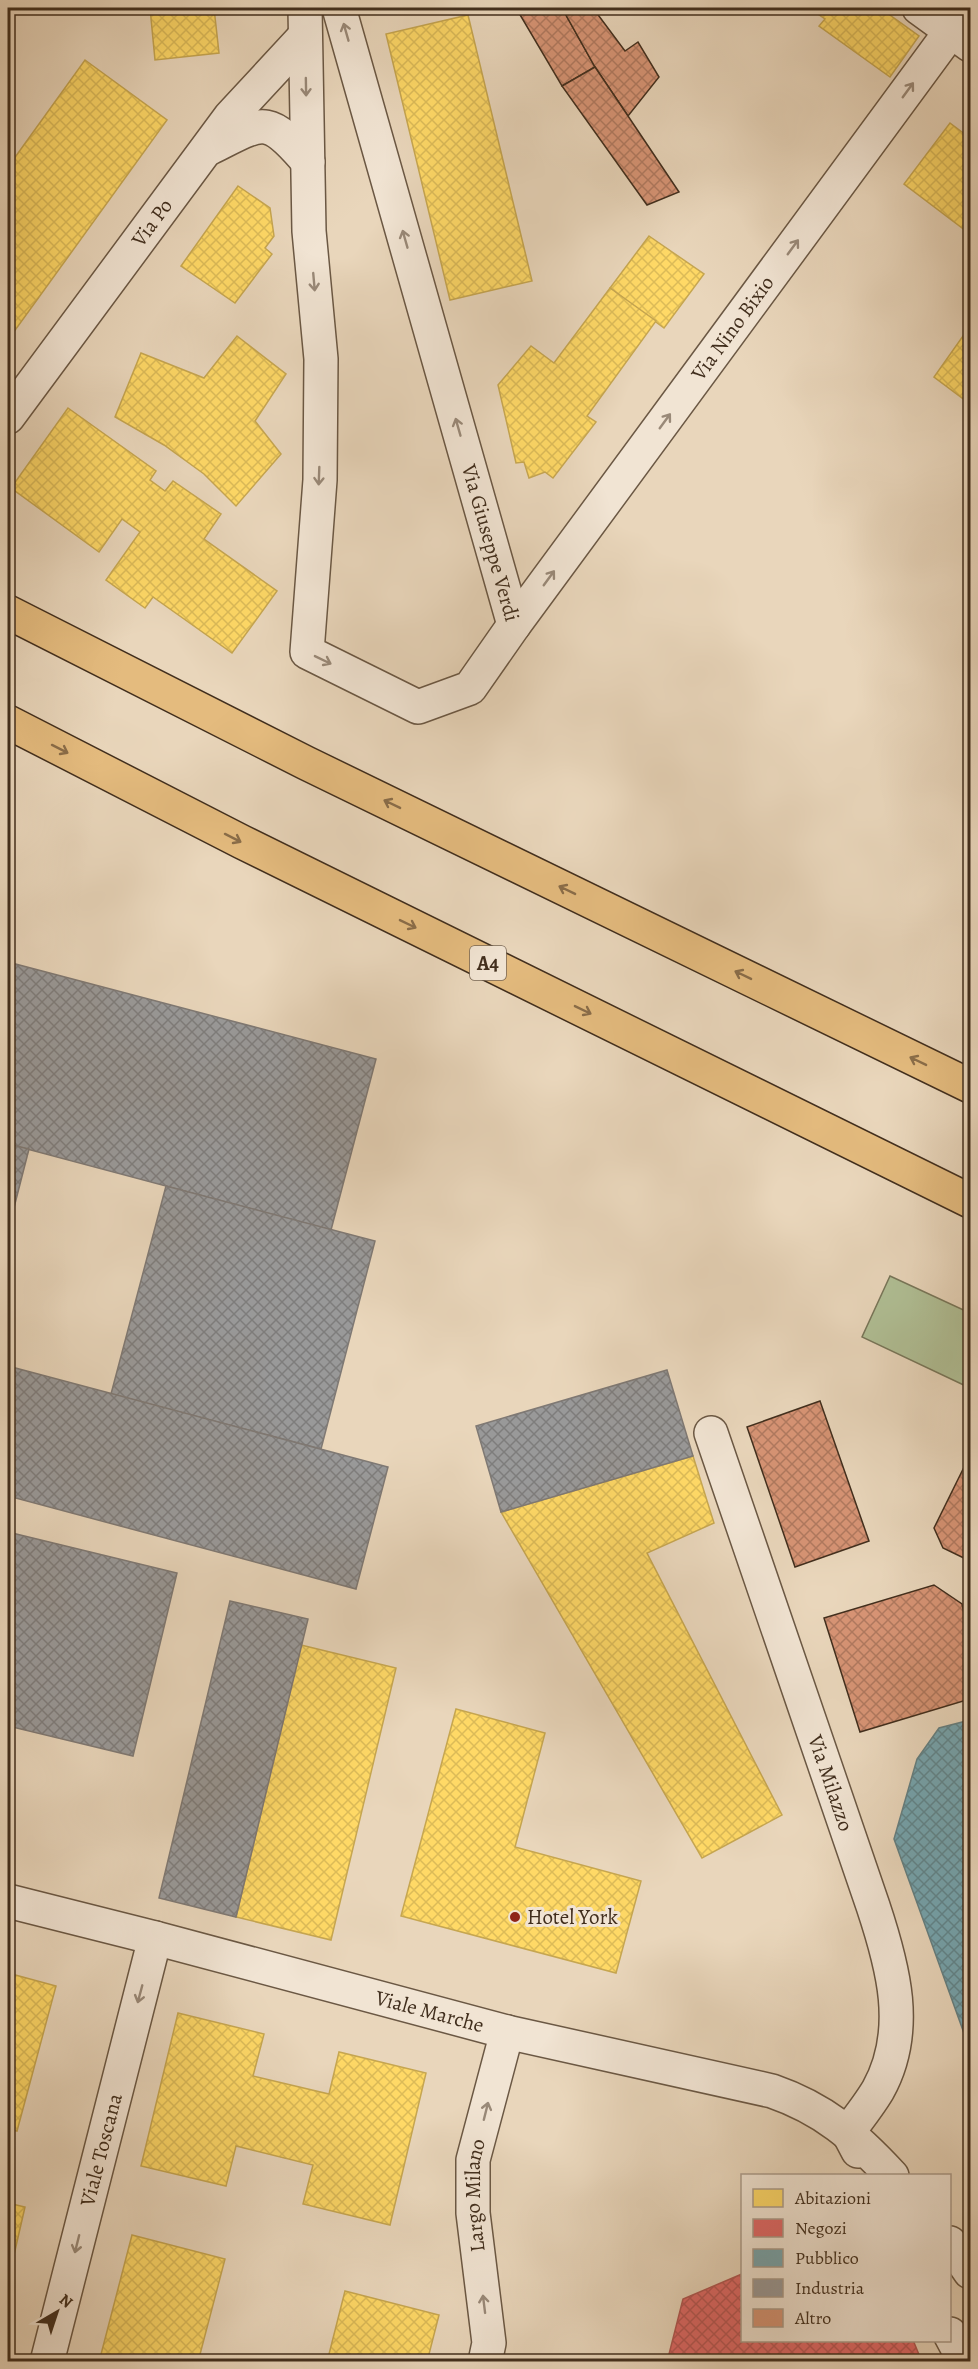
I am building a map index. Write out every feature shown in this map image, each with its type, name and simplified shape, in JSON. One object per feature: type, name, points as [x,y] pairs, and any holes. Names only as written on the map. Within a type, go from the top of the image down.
[{"type":"highway","points":[[8,612],[306,763],[970,1086]]},
{"type":"highway","name":"A4","points":[[8,722],[252,847],[970,1201]]},
{"type":"street","name":"Via Giuseppe Verdi","points":[[305,22],[309,231],[321,359],[320,480],[307,652],[418,707],[470,688],[514,625],[339,8]]},
{"type":"street","points":[[919,8],[963,28]]},
{"type":"street","name":"Via Po","points":[[8,417],[230,117],[305,22]]},
{"type":"street","name":"Via Nino Bixio","points":[[514,625],[963,28]]},
{"type":"street","points":[[206,150],[258,126],[275,128],[308,162]]},
{"type":"street","name":"Via Milazzo","points":[[711,1433],[873,1906],[894,1981],[896,2029],[891,2056],[877,2091],[848,2132]]},
{"type":"street","name":"Viale Marche","points":[[8,1901],[507,2032],[772,2091],[805,2104],[848,2132],[891,2174]]},
{"type":"street","name":"Viale Toscana","points":[[47,2361],[155,1938]]},
{"type":"street","name":"Largo Milano","points":[[485,2361],[489,2343],[473,2213],[473,2160],[507,2032]]},
{"type":"street","name":"Viale Marche","points":[[848,2132],[870,2174]]},
{"type":"street","points":[[951,2244],[970,2272]]},
{"type":"street","points":[[951,2336],[964,2361]]},
{"type":"green space","points":[[890,1276],[970,1313],[970,1388],[862,1337]]},
{"type":"building: Abitazioni","points":[[88,8],[119,8],[89,11]]},
{"type":"building: Abitazioni","points":[[150,8],[214,8],[219,53],[155,60]]},
{"type":"building: Abitazioni","points":[[379,8],[401,8],[380,12]]},
{"type":"building: Abitazioni","points":[[809,8],[880,8],[919,36],[890,77],[819,26],[825,19]]},
{"type":"building: Abitazioni","points":[[468,15],[532,281],[450,300],[386,34]]},
{"type":"building: Abitazioni","points":[[85,60],[167,120],[8,340],[8,167]]},
{"type":"building: Abitazioni","points":[[950,123],[970,138],[970,234],[904,184]]},
{"type":"building: Abitazioni","points":[[238,186],[270,208],[274,236],[265,248],[272,254],[235,303],[181,266]]},
{"type":"building: Abitazioni","points":[[649,236],[704,274],[664,328],[610,288]]},
{"type":"building: Abitazioni","points":[[610,288],[656,321],[587,416],[596,422],[553,478],[545,472],[529,478],[524,462],[516,463],[498,385],[531,346],[554,363]]},
{"type":"building: Abitazioni","points":[[970,326],[970,404],[934,377]]},
{"type":"building: Abitazioni","points":[[237,336],[286,374],[255,421],[281,454],[236,506],[204,474],[164,445],[115,417],[141,353],[204,378]]},
{"type":"building: Abitazioni","points":[[68,408],[156,471],[150,480],[165,491],[173,481],[221,514],[204,539],[277,591],[232,653],[153,597],[145,608],[106,580],[140,532],[122,519],[99,552],[11,488]]},
{"type":"building: Abitazioni","points":[[693,1456],[714,1523],[647,1553],[782,1815],[702,1858],[501,1512]]},
{"type":"building: Abitazioni","points":[[301,1645],[396,1668],[331,1940],[236,1917]]},
{"type":"building: Abitazioni","points":[[456,1709],[545,1733],[515,1847],[641,1881],[616,1973],[401,1916]]},
{"type":"building: Abitazioni","points":[[8,1973],[56,1986],[17,2131],[8,2129]]},
{"type":"building: Abitazioni","points":[[178,2013],[264,2034],[253,2076],[329,2094],[339,2052],[426,2073],[390,2225],[303,2204],[313,2165],[236,2146],[226,2186],[141,2166]]},
{"type":"building: Abitazioni","points":[[8,2203],[25,2207],[8,2281]]},
{"type":"building: Abitazioni","points":[[132,2235],[225,2259],[198,2362],[99,2362]]},
{"type":"building: Abitazioni","points":[[345,2291],[439,2315],[427,2362],[327,2362]]},
{"type":"building: Negozi","points":[[741,2274],[741,2342],[914,2342],[922,2362],[667,2362],[683,2299]]},
{"type":"building: Pubblico","points":[[970,1720],[970,2037],[965,2036],[894,1839],[917,1759],[939,1728]]},
{"type":"building: Industria","points":[[8,962],[376,1059],[331,1230],[8,1144]]},
{"type":"building: Industria","points":[[8,1144],[29,1149],[8,1231]]},
{"type":"building: Industria","points":[[166,1186],[375,1241],[321,1449],[111,1394]]},
{"type":"building: Industria","points":[[8,1366],[388,1467],[356,1589],[8,1496]]},
{"type":"building: Industria","points":[[667,1370],[693,1456],[501,1512],[476,1426]]},
{"type":"building: Industria","points":[[8,1532],[177,1573],[133,1756],[8,1726]]},
{"type":"building: Industria","points":[[230,1601],[308,1619],[236,1917],[159,1898]]},
{"type":"building: Altro","points":[[516,8],[562,8],[595,67],[562,86]]},
{"type":"building: Altro","points":[[562,8],[593,8],[625,51],[638,42],[659,77],[628,116],[595,67]]},
{"type":"building: Altro","points":[[595,67],[679,192],[647,205],[562,86]]},
{"type":"building: Altro","points":[[820,1401],[869,1541],[795,1567],[747,1427]]},
{"type":"building: Altro","points":[[970,1455],[970,1561],[943,1548],[934,1528]]},
{"type":"building: Altro","points":[[934,1585],[962,1604],[970,1638],[970,1699],[860,1732],[824,1618]]},
{"type":"place","name":"Hotel York","points":[[515,1917]]}]
